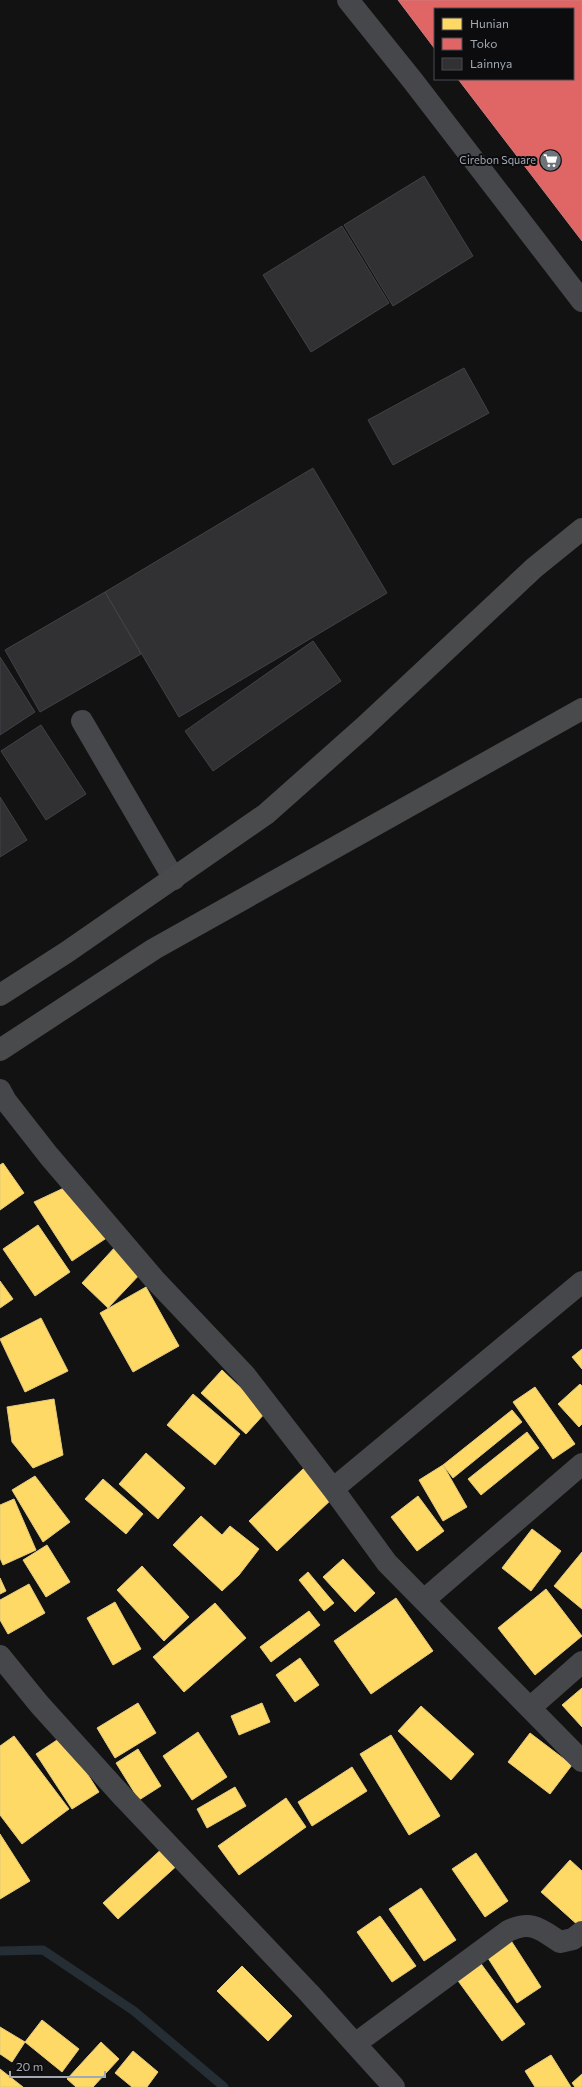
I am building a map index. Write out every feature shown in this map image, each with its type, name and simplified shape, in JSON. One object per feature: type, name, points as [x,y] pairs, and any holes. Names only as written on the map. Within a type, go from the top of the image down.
[{"type":"highway","points":[[0,996],[174,879],[266,814],[364,727],[534,568],[582,529]]},
{"type":"highway","points":[[0,1050],[154,949],[582,709]]},
{"type":"street","points":[[348,0],[413,81],[582,301]]},
{"type":"street","points":[[82,721],[174,879]]},
{"type":"street","points":[[0,1090],[6,1101],[50,1156],[150,1273],[245,1375],[333,1489],[387,1563],[531,1707],[582,1761]]},
{"type":"street","points":[[333,1489],[582,1282]]},
{"type":"street","points":[[424,1600],[582,1464]]},
{"type":"street","points":[[0,1656],[38,1704],[394,2087]]},
{"type":"street","points":[[531,1707],[582,1662]]},
{"type":"street","points":[[355,2044],[508,1931],[519,1926],[532,1926],[560,1942],[573,1939],[582,1932]]},
{"type":"building: Hunian","points":[[3,1163],[24,1193],[0,1210],[0,1165]]},
{"type":"building: Hunian","points":[[66,1187],[108,1237],[72,1261],[34,1202]]},
{"type":"building: Hunian","points":[[38,1225],[70,1272],[35,1296],[3,1249]]},
{"type":"building: Hunian","points":[[116,1246],[143,1271],[108,1308],[82,1283]]},
{"type":"building: Hunian","points":[[0,1281],[13,1299],[0,1308]]},
{"type":"building: Hunian","points":[[146,1287],[179,1346],[133,1372],[100,1313]]},
{"type":"building: Hunian","points":[[41,1318],[68,1371],[25,1392],[0,1339]]},
{"type":"building: Hunian","points":[[582,1349],[582,1369],[572,1357]]},
{"type":"building: Hunian","points":[[222,1370],[266,1412],[246,1434],[201,1393]]},
{"type":"building: Hunian","points":[[580,1384],[582,1386],[582,1424],[579,1427],[558,1404]]},
{"type":"building: Hunian","points":[[535,1387],[575,1444],[553,1459],[513,1402]]},
{"type":"building: Hunian","points":[[193,1394],[240,1434],[215,1465],[167,1425]]},
{"type":"building: Hunian","points":[[54,1399],[63,1455],[33,1468],[12,1442],[7,1407]]},
{"type":"building: Hunian","points":[[512,1410],[522,1422],[453,1478],[443,1465]]},
{"type":"building: Hunian","points":[[527,1432],[539,1448],[481,1495],[468,1479]]},
{"type":"building: Hunian","points":[[146,1453],[185,1488],[158,1519],[119,1484]]},
{"type":"building: Hunian","points":[[443,1465],[467,1507],[443,1521],[419,1480]]},
{"type":"building: Hunian","points":[[304,1468],[333,1498],[277,1551],[249,1521]]},
{"type":"building: Hunian","points":[[35,1476],[70,1522],[43,1542],[12,1490]]},
{"type":"building: Hunian","points":[[103,1479],[143,1514],[126,1534],[85,1499]]},
{"type":"building: Hunian","points":[[418,1496],[444,1531],[417,1551],[391,1517]]},
{"type":"building: Hunian","points":[[14,1499],[36,1550],[3,1565],[0,1558],[0,1505]]},
{"type":"building: Hunian","points":[[201,1516],[222,1535],[230,1526],[259,1549],[239,1575],[222,1591],[173,1545]]},
{"type":"building: Hunian","points":[[532,1529],[561,1551],[531,1591],[502,1568]]},
{"type":"building: Hunian","points":[[47,1545],[70,1582],[46,1597],[23,1560]]},
{"type":"building: Hunian","points":[[582,1552],[582,1609],[554,1586]]},
{"type":"building: Hunian","points":[[343,1559],[375,1593],[355,1612],[323,1577]]},
{"type":"building: Hunian","points":[[142,1566],[189,1617],[164,1641],[117,1590]]},
{"type":"building: Hunian","points":[[308,1572],[334,1603],[324,1611],[299,1580]]},
{"type":"building: Hunian","points":[[0,1578],[6,1591],[0,1594]]},
{"type":"building: Hunian","points":[[29,1584],[45,1613],[8,1634],[0,1620],[0,1600]]},
{"type":"building: Hunian","points":[[546,1589],[582,1636],[535,1675],[498,1628]]},
{"type":"building: Hunian","points":[[396,1598],[433,1651],[371,1694],[334,1641]]},
{"type":"building: Hunian","points":[[115,1602],[141,1649],[113,1665],[87,1618]]},
{"type":"building: Hunian","points":[[215,1603],[246,1638],[184,1692],[153,1657]]},
{"type":"building: Hunian","points":[[309,1611],[320,1625],[271,1662],[260,1647]]},
{"type":"building: Hunian","points":[[300,1658],[319,1685],[295,1702],[276,1675]]},
{"type":"building: Hunian","points":[[582,1688],[582,1727],[562,1705]]},
{"type":"building: Hunian","points":[[138,1703],[156,1733],[115,1758],[97,1728]]},
{"type":"building: Hunian","points":[[262,1703],[270,1722],[239,1735],[231,1716]]},
{"type":"building: Hunian","points":[[421,1706],[474,1754],[451,1780],[398,1731]]},
{"type":"building: Hunian","points":[[198,1732],[227,1777],[192,1800],[163,1756]]},
{"type":"building: Hunian","points":[[530,1733],[572,1765],[550,1794],[508,1762]]},
{"type":"building: Hunian","points":[[391,1735],[440,1816],[409,1835],[360,1754]]},
{"type":"building: Hunian","points":[[14,1736],[69,1809],[22,1844],[0,1815],[0,1746]]},
{"type":"building: Hunian","points":[[63,1736],[99,1792],[72,1809],[36,1754]]},
{"type":"building: Hunian","points":[[138,1749],[161,1786],[139,1800],[116,1763]]},
{"type":"building: Hunian","points":[[352,1767],[367,1791],[312,1826],[298,1802]]},
{"type":"building: Hunian","points":[[235,1787],[246,1806],[207,1828],[197,1809]]},
{"type":"building: Hunian","points":[[286,1798],[306,1827],[239,1875],[218,1846]]},
{"type":"building: Hunian","points":[[0,1834],[30,1881],[0,1899]]},
{"type":"building: Hunian","points":[[166,1845],[181,1862],[118,1919],[103,1903]]},
{"type":"building: Hunian","points":[[476,1853],[508,1901],[485,1917],[452,1869]]},
{"type":"building: Hunian","points":[[570,1860],[582,1871],[582,1924],[580,1927],[541,1892]]},
{"type":"building: Hunian","points":[[421,1888],[456,1940],[424,1961],[389,1909]]},
{"type":"building: Hunian","points":[[380,1916],[416,1966],[392,1982],[357,1932]]},
{"type":"building: Hunian","points":[[510,1939],[541,1987],[517,2003],[486,1955]]},
{"type":"building: Hunian","points":[[479,1961],[525,2024],[502,2041],[456,1978]]},
{"type":"building: Hunian","points":[[242,1966],[292,2016],[268,2041],[217,1991]]},
{"type":"building: Hunian","points":[[42,2020],[79,2049],[62,2072],[25,2042]]},
{"type":"building: Hunian","points":[[0,2027],[25,2042],[12,2062],[0,2054]]},
{"type":"building: Hunian","points":[[101,2042],[119,2059],[93,2087],[76,2087],[67,2079]]},
{"type":"building: Hunian","points":[[133,2051],[158,2072],[147,2087],[132,2087],[115,2073]]},
{"type":"building: Hunian","points":[[551,2055],[571,2087],[535,2087],[525,2071]]},
{"type":"building: Hunian","points":[[0,2069],[23,2087],[0,2087]]},
{"type":"building: Hunian","points":[[582,2074],[582,2087],[575,2087],[572,2083]]},
{"type":"building: Toko","name":"Cirebon Square","points":[[398,0],[582,0],[582,241],[459,80],[574,80],[574,8],[434,8],[434,48]]},
{"type":"building: Lainnya","points":[[424,176],[473,256],[393,306],[344,225]]},
{"type":"building: Lainnya","points":[[342,226],[389,303],[311,352],[263,275]]},
{"type":"building: Lainnya","points":[[464,368],[489,413],[393,465],[368,420]]},
{"type":"building: Lainnya","points":[[313,468],[387,593],[179,717],[105,592]]},
{"type":"building: Lainnya","points":[[105,592],[141,654],[40,712],[5,650]]},
{"type":"building: Lainnya","points":[[313,641],[341,681],[213,771],[185,731]]},
{"type":"building: Lainnya","points":[[0,657],[35,712],[0,735]]},
{"type":"building: Lainnya","points":[[41,725],[86,794],[46,820],[1,751]]},
{"type":"building: Lainnya","points":[[0,797],[27,840],[0,857]]},
{"type":"waterway","points":[[0,1951],[43,1950],[134,2011],[224,2087]]},
{"type":"place","name":"Cirebon Square","points":[[551,160]]}]
